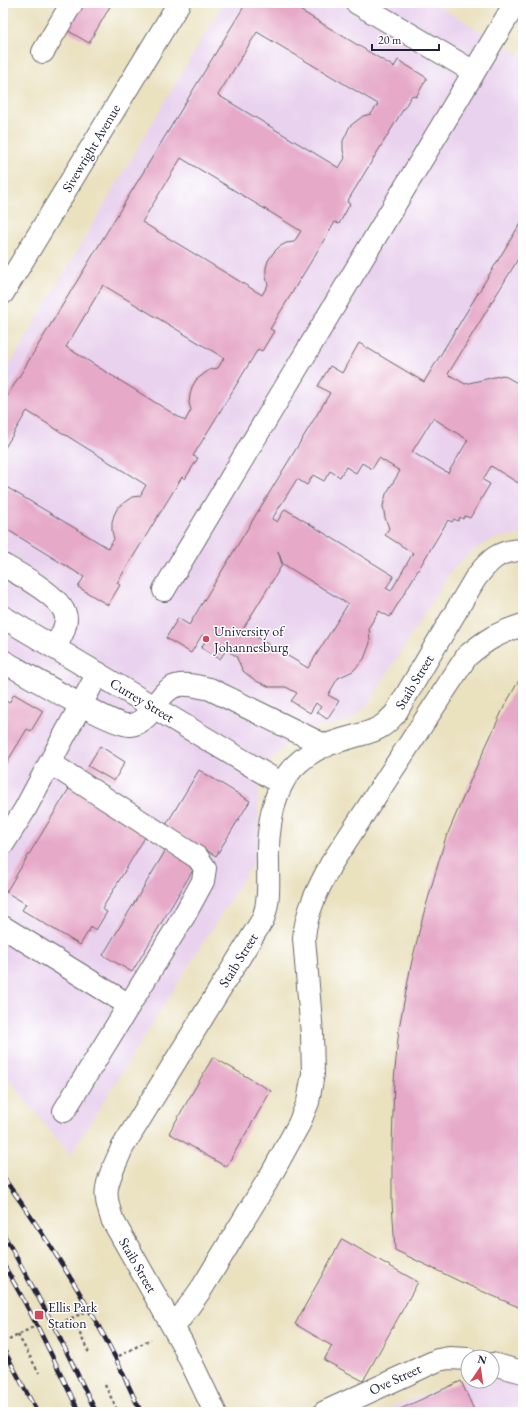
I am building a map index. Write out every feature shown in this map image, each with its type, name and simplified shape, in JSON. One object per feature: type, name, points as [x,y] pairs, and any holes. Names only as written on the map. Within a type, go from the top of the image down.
[{"type":"street","points":[[43,52],[72,3]]},
{"type":"street","name":"Sivewright Avenue","points":[[6,284],[179,3]]},
{"type":"street","points":[[357,3],[474,72]]},
{"type":"street","points":[[164,590],[510,11]]},
{"type":"street","name":"Staib Street","points":[[215,1412],[174,1327],[112,1219],[107,1202],[107,1188],[110,1175],[122,1148],[263,919],[267,909],[270,827],[274,805],[282,784],[292,769],[308,755],[326,746],[373,731],[381,727],[395,714],[485,565],[499,554],[513,550],[523,550]]},
{"type":"street","points":[[3,565],[40,587],[56,601],[65,612],[66,619],[64,627],[55,648]]},
{"type":"street","name":"Currey Street","points":[[3,617],[282,784]]},
{"type":"street","points":[[174,1327],[202,1288],[271,1175],[299,1124],[308,1102],[312,1074],[312,1034],[304,938],[305,924],[315,896],[331,864],[467,656],[482,643],[499,633],[523,625]]},
{"type":"street","points":[[3,661],[81,704],[118,723],[128,726],[137,724],[145,718],[165,693],[172,688],[179,685],[193,685],[210,689],[326,746]]},
{"type":"street","points":[[3,844],[24,811],[98,673]]},
{"type":"street","points":[[50,763],[198,858],[205,868],[203,881],[64,1111]]},
{"type":"street","points":[[3,927],[129,1004]]},
{"type":"street","name":"Ove Street","points":[[325,1412],[438,1360],[449,1358],[460,1359]]},
{"type":"street","points":[[500,1366],[523,1372]]},
{"type":"path","points":[[60,1323],[85,1312]]},
{"type":"path","points":[[72,1317],[89,1353]]},
{"type":"path","points":[[9,1340],[34,1327]]},
{"type":"path","points":[[18,1335],[39,1374]]},
{"type":"path","points":[[119,1356],[151,1339]]},
{"type":"path","points":[[105,1385],[118,1412]]},
{"type":"path","points":[[57,1408],[59,1412]]},
{"type":"shaded area","name":"University of Johannesburg","points":[[223,3],[433,3],[523,56],[523,535],[507,536],[488,541],[468,554],[448,575],[369,703],[350,721],[312,729],[290,741],[271,760],[259,782],[258,809],[260,834],[257,857],[70,1155],[3,1072],[3,376]]},
{"type":"shaded area","points":[[460,1381],[460,1389],[500,1389],[500,1381],[523,1381],[523,1412],[380,1412]]},
{"type":"building","points":[[80,3],[112,3],[89,43],[65,29]]},
{"type":"building","points":[[246,3],[288,3],[394,67],[398,60],[427,78],[416,97],[412,95],[347,202],[350,204],[339,224],[335,222],[270,329],[274,331],[262,351],[258,349],[193,456],[198,458],[185,479],[182,477],[117,583],[120,585],[108,605],[78,587],[84,577],[3,527],[3,485],[108,548],[114,539],[112,522],[118,507],[132,497],[140,496],[146,485],[27,411],[3,451],[3,403]],"holes":[[[257,32],[378,104],[371,114],[363,116],[350,126],[343,141],[345,158],[339,168],[218,95]],[[181,158],[301,231],[294,242],[286,243],[279,247],[268,261],[266,268],[268,285],[262,295],[142,222]],[[103,285],[224,358],[218,368],[209,370],[196,380],[190,395],[189,403],[191,410],[185,421],[66,347]]]},
{"type":"building","points":[[523,219],[523,251],[448,374],[465,384],[503,375],[523,385],[523,486],[491,466],[483,480],[490,484],[470,518],[465,516],[463,519],[460,517],[458,521],[454,519],[452,522],[448,520],[390,617],[379,611],[369,627],[370,643],[364,659],[353,671],[338,678],[328,695],[339,701],[327,719],[317,712],[321,707],[316,703],[310,713],[291,701],[297,693],[286,687],[270,687],[256,681],[243,671],[236,656],[226,650],[220,659],[201,648],[207,638],[202,635],[191,653],[166,638],[178,618],[189,625],[330,393],[318,386],[330,366],[342,373],[359,343],[424,382]],"holes":[[[433,418],[468,440],[448,473],[412,452]],[[379,458],[400,471],[386,494],[383,506],[385,518],[389,528],[385,535],[413,553],[391,591],[386,588],[394,576],[285,509],[277,522],[272,519],[297,479],[307,485],[313,475],[324,481],[330,471],[340,477],[346,467],[356,473],[362,463],[372,469]],[[278,551],[283,564],[348,604],[308,668],[243,629],[282,565]]]},
{"type":"building","points":[[523,673],[523,1309],[461,1282],[395,1250],[392,1202],[392,1146],[394,1080],[399,1028],[411,965],[423,916],[445,840],[504,707]]},
{"type":"building","points":[[14,694],[43,711],[31,731],[27,729],[3,769],[3,699],[9,703]]},
{"type":"building","points":[[100,746],[125,762],[114,781],[88,766]]},
{"type":"building","points":[[199,770],[250,801],[216,856],[166,825]]},
{"type":"building","points":[[70,787],[147,834],[102,909],[107,912],[96,930],[91,927],[80,945],[22,910],[26,904],[6,892]]},
{"type":"building","points":[[167,848],[196,865],[132,972],[103,955]]},
{"type":"building","points":[[213,1057],[271,1091],[226,1167],[169,1133]]},
{"type":"building","points":[[342,1239],[418,1282],[363,1381],[324,1360],[332,1346],[295,1324]]},
{"type":"building","points":[[460,1381],[460,1389],[465,1389],[475,1412],[394,1412]]},
{"type":"railway","points":[[3,1177],[48,1242],[90,1310],[115,1357],[141,1412]]},
{"type":"railway","points":[[3,1233],[54,1326],[96,1412]]},
{"type":"railway","points":[[3,1264],[14,1282],[79,1412]]},
{"type":"railway","points":[[3,1348],[37,1412]]},
{"type":"place","name":"University of Johannesburg","points":[[206,639]]},
{"type":"place","name":"Ellis Park Station","points":[[39,1315]]}]
